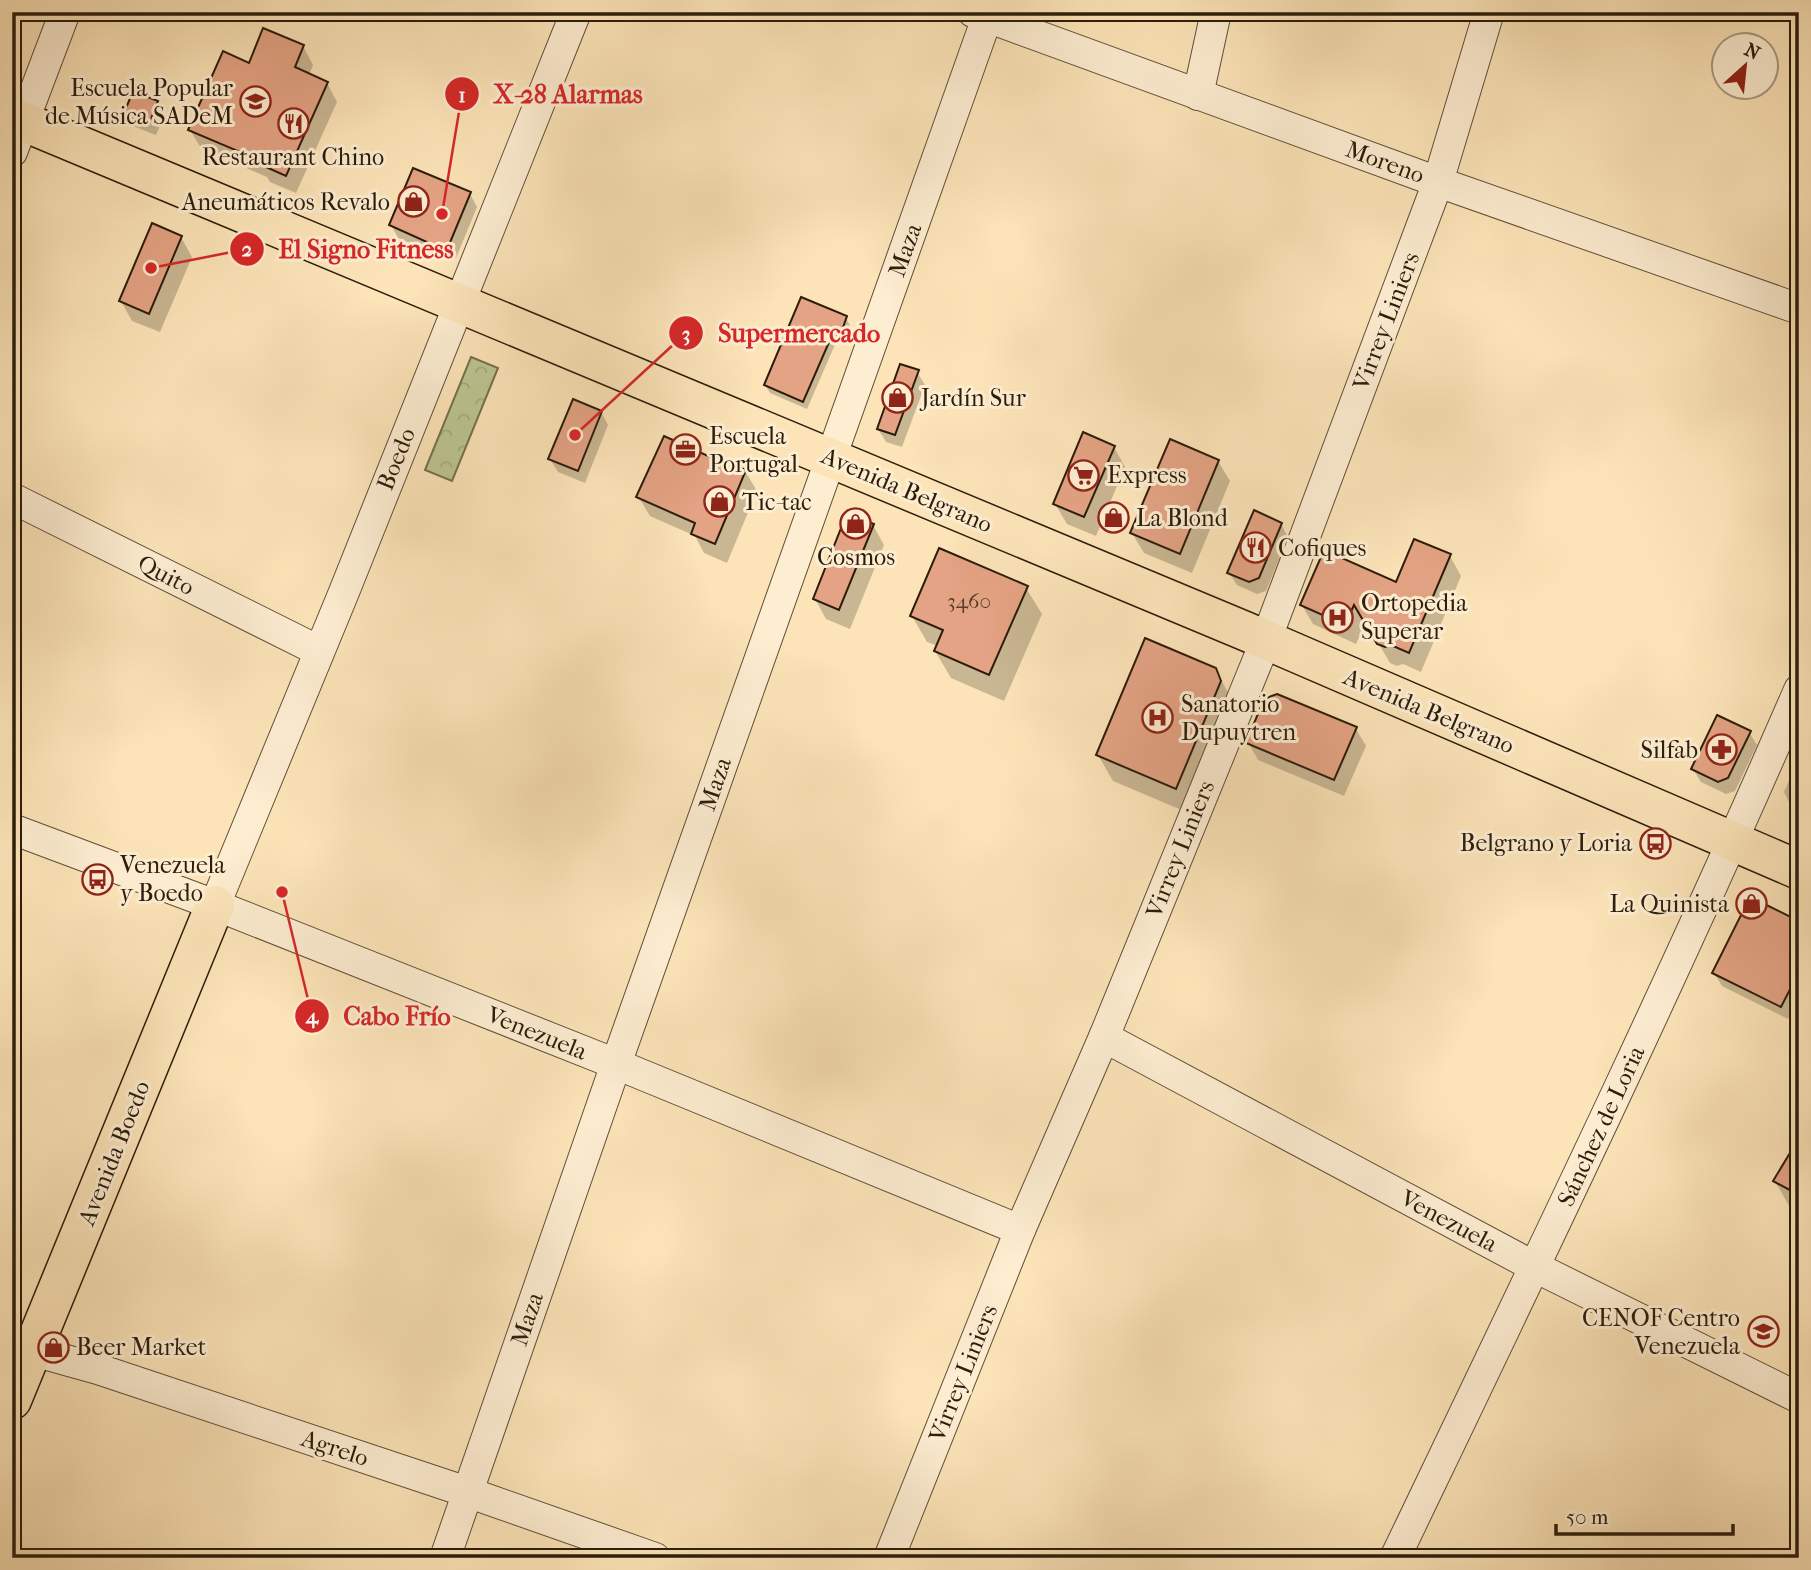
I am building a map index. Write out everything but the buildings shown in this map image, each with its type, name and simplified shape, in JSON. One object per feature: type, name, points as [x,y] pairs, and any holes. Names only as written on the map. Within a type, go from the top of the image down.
[{"type":"main road","name":"Avenida Belgrano","points":[[16,130],[459,304],[1266,640],[1799,870]]},
{"type":"main road","name":"Avenida Boedo","points":[[12,1400],[23,1348],[215,905]]},
{"type":"street","points":[[16,130],[65,12]]},
{"type":"street","name":"Boedo","points":[[215,905],[576,12]]},
{"type":"street","points":[[1198,95],[1216,12]]},
{"type":"street","name":"Virrey Liniers","points":[[889,1558],[1020,1230],[1104,1037],[1266,640],[1438,182],[1489,12]]},
{"type":"street","name":"Moreno","points":[[983,14],[1438,182],[1799,309]]},
{"type":"street","name":"Maza","points":[[445,1558],[983,14]]},
{"type":"street","name":"Quito","points":[[12,498],[319,651]]},
{"type":"street","name":"Sánchez de Loria","points":[[1395,1558],[1535,1267],[1733,843],[1799,690]]},
{"type":"street","name":"Venezuela","points":[[12,829],[215,905],[616,1064],[1020,1230]]},
{"type":"street","name":"Venezuela","points":[[1104,1037],[1535,1267],[1799,1398]]},
{"type":"street","name":"Agrelo","points":[[23,1348],[98,1369],[655,1558]]},
{"type":"green space","points":[[471,357],[498,368],[452,481],[425,470]]},
{"type":"place","name":"Escuela Popular de Música SADeM","points":[[256,102]]},
{"type":"place","name":"Restaurant Chino","points":[[293,123]]},
{"type":"place","name":"Aneumáticos Revalo","points":[[413,202]]},
{"type":"place","name":"X-28 Alarmas","points":[[442,214]]},
{"type":"place","name":"El Signo Fitness","points":[[151,268]]},
{"type":"place","name":"Jardín Sur","points":[[898,398]]},
{"type":"place","name":"Supermercado","points":[[575,435]]},
{"type":"place","name":"Escuela Portugal","points":[[686,450]]},
{"type":"place","name":"Express","points":[[1084,475]]},
{"type":"place","name":"Tic-tac","points":[[719,502]]},
{"type":"place","name":"La Blond","points":[[1113,518]]},
{"type":"place","name":"Cosmos","points":[[856,523]]},
{"type":"place","name":"Cofiques","points":[[1255,548]]},
{"type":"place","name":"Ortopedia Superar","points":[[1338,617]]},
{"type":"place","name":"Sanatorio Dupuytren","points":[[1158,718]]},
{"type":"place","name":"Silfab","points":[[1721,750]]},
{"type":"place","name":"Belgrano y Loria","points":[[1655,843]]},
{"type":"place","name":"Venezuela y Boedo","points":[[97,879]]},
{"type":"place","name":"Cabo Frío","points":[[282,892]]},
{"type":"place","name":"La Quinista","points":[[1752,904]]},
{"type":"place","name":"CENOF Centro Venezuela","points":[[1763,1332]]},
{"type":"place","name":"Beer Market","points":[[53,1347]]}]
